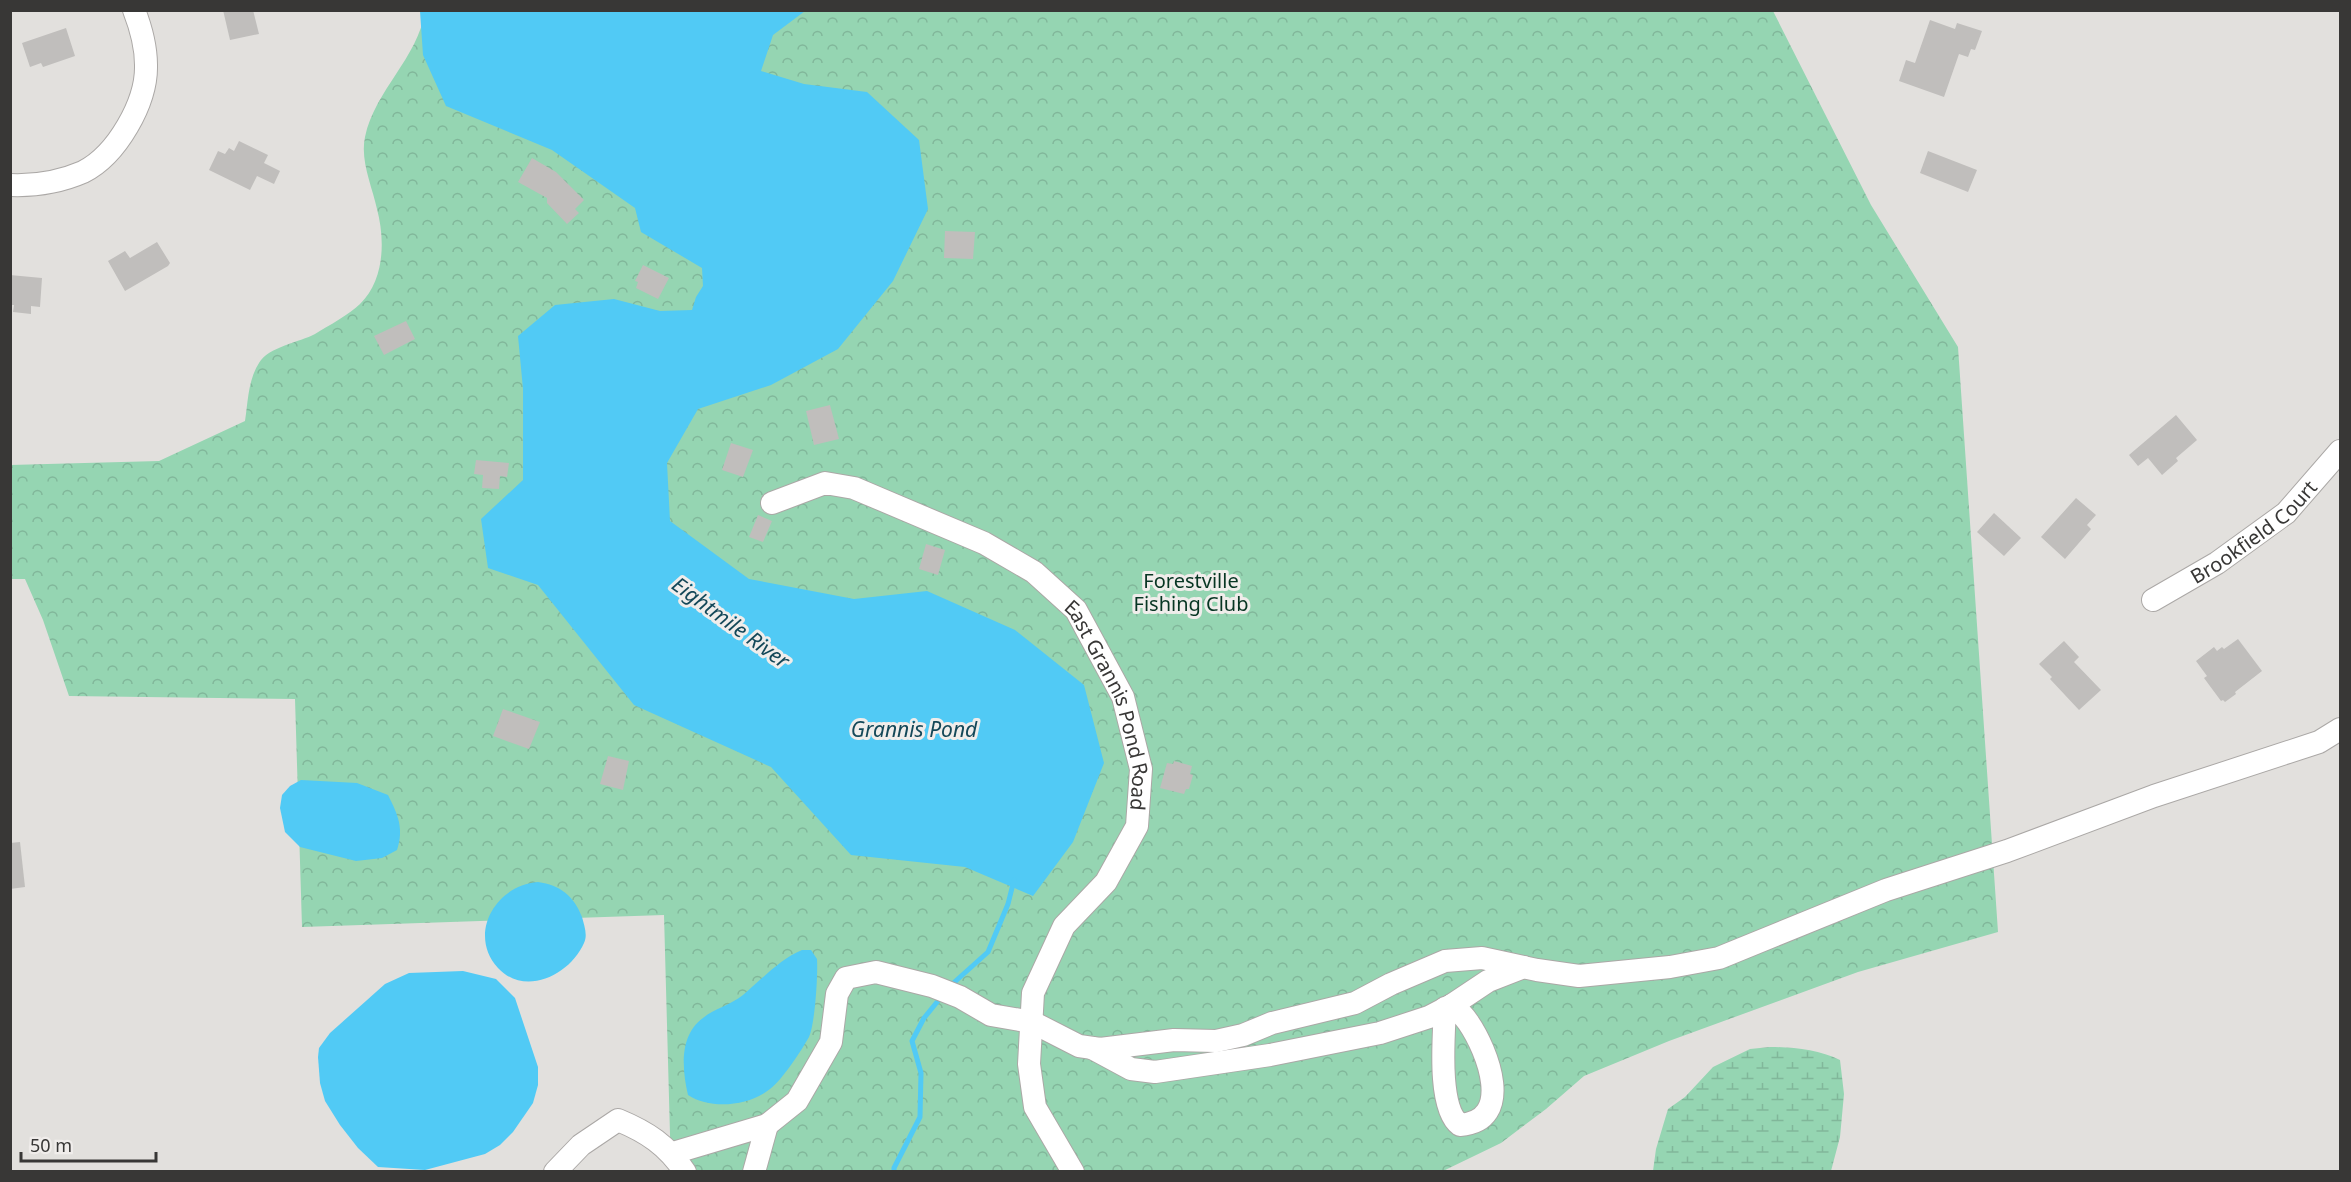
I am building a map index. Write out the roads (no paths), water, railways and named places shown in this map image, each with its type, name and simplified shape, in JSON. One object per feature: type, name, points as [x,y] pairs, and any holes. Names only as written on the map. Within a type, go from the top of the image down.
[{"type":"street","points":[[10,185],[37,186],[84,171],[116,146],[137,110],[146,66],[141,29],[134,10]]},
{"type":"street","name":"Brookfield Court","points":[[2153,600],[2217,563],[2286,513],[2340,451]]},
{"type":"street","name":"East Grannis Pond Road","points":[[772,503],[825,483],[854,488],[984,543],[1034,572],[1076,610],[1123,697],[1141,770],[1137,826],[1106,882],[1064,926],[1033,993],[1029,1064],[1035,1107],[1073,1172]]},
{"type":"street","points":[[555,1172],[581,1146],[618,1120],[657,1140],[679,1162],[767,1125],[796,1101],[831,1042],[837,994],[846,978],[876,972],[932,986],[960,997],[991,1015],[1032,1022],[1079,1046],[1091,1048],[1123,1047],[1174,1040],[1216,1041],[1243,1035],[1272,1023],[1356,1003],[1391,984],[1445,961],[1482,958],[1524,968],[1580,976],[1670,968],[1719,958],[1886,890],[2007,851],[2154,796],[2319,742],[2340,729]]},
{"type":"street","points":[[1091,1048],[1131,1069],[1155,1072],[1270,1055],[1380,1033],[1429,1017],[1488,981],[1524,968]]},
{"type":"street","points":[[754,1172],[767,1125]]},
{"type":"water","name":"Grannis Pond","points":[[420,11],[805,11],[773,35],[761,71],[804,84],[867,92],[919,140],[928,209],[893,281],[838,349],[771,385],[698,409],[667,463],[670,521],[749,579],[854,599],[927,591],[1015,630],[1084,685],[1104,763],[1073,842],[1033,896],[965,867],[851,855],[771,767],[634,705],[538,585],[488,568],[481,519],[523,480],[523,389],[518,336],[555,305],[614,299],[660,311],[692,310],[703,286],[702,268],[641,232],[635,208],[552,150],[446,106],[423,55]]},
{"type":"water","points":[[301,780],[357,783],[388,795],[400,828],[397,850],[382,858],[356,861],[300,847],[285,832],[280,808],[282,795],[290,786]]},
{"type":"water","points":[[538,882],[553,886],[570,897],[582,917],[586,937],[577,954],[558,973],[533,981],[521,981],[509,977],[498,968],[489,955],[485,941],[486,927],[491,913],[510,892],[523,885]]},
{"type":"water","points":[[802,950],[811,950],[817,959],[814,1011],[809,1037],[786,1072],[761,1095],[741,1102],[708,1103],[688,1095],[684,1075],[684,1054],[686,1043],[695,1025],[708,1015],[738,999],[778,964]]},
{"type":"water","points":[[463,971],[496,979],[515,998],[538,1067],[538,1085],[533,1103],[513,1132],[500,1145],[485,1154],[425,1170],[378,1167],[358,1148],[325,1101],[320,1083],[319,1048],[330,1033],[385,984],[409,973]]},
{"type":"waterway","name":"Eightmile River","points":[[949,987],[988,952],[1008,904],[1014,880]]},
{"type":"waterway","name":"Eightmile River","points":[[894,1172],[920,1117],[921,1073],[912,1041],[924,1018],[942,996]]},
{"type":"park label","name":"Forestville Fishing Club","points":[[1191,592]]}]
